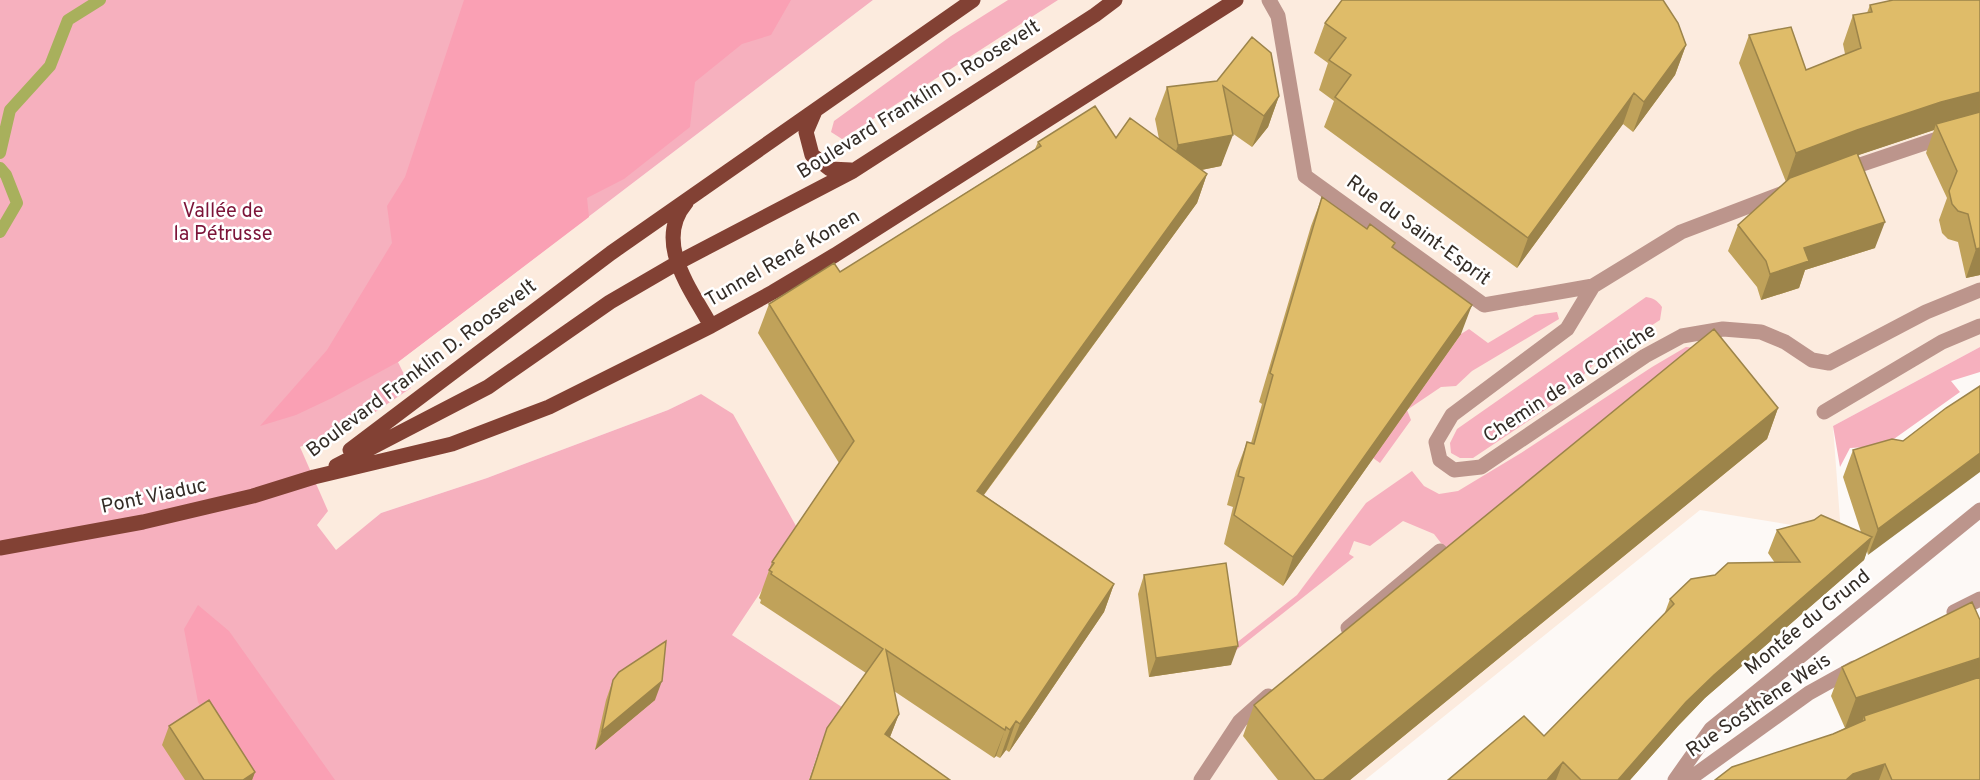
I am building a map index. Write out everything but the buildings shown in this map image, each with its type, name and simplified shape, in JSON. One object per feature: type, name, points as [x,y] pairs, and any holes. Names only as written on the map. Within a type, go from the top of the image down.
[{"type":"main road","name":"Boulevard Franklin D. Roosevelt","points":[[314,477],[592,267],[973,0]]},
{"type":"main road","name":"Boulevard Franklin D. Roosevelt","points":[[314,477],[488,387],[610,302],[853,171],[1115,0]]},
{"type":"main road","name":"Tunnel René Konen","points":[[314,477],[452,444],[538,411],[711,326],[835,255],[1236,0]]},
{"type":"main road","points":[[815,111],[807,132],[812,154],[830,169],[853,171]]},
{"type":"main road","name":"Boulevard Franklin D. Roosevelt","points":[[677,264],[672,246],[673,228],[680,210],[692,196]]},
{"type":"main road","points":[[677,264],[711,326]]},
{"type":"main road","name":"Pont Viaduc","points":[[0,548],[143,522],[253,496],[314,477]]},
{"type":"street","name":"Rue du Saint-Esprit","points":[[1269,0],[1278,16],[1305,176],[1484,305],[1593,286],[1681,232],[1799,187]]},
{"type":"street","points":[[1829,176],[1935,140],[1980,128]]},
{"type":"street","name":"Chemin de la Corniche","points":[[1593,286],[1567,329],[1452,415],[1436,442],[1440,460],[1454,470],[1481,467],[1646,356],[1682,336],[1723,329],[1761,332],[1785,342],[1812,360],[1829,363],[1926,312],[1980,290]]},
{"type":"street","points":[[1824,412],[1942,342],[1980,326]]},
{"type":"street","name":"Montée du Grund","points":[[1675,780],[1711,729],[1980,510]]},
{"type":"street","points":[[1339,636],[1440,551]]},
{"type":"street","points":[[1940,620],[1980,599]]},
{"type":"street","name":"Rue Sosthène Weis","points":[[1688,780],[1809,693],[1869,659]]},
{"type":"street","points":[[1201,780],[1240,721],[1278,688]]},
{"type":"shaded area","points":[[464,0],[791,0],[771,35],[742,44],[695,82],[690,127],[624,179],[587,198],[589,217],[398,362],[296,415],[260,426],[327,350],[392,243],[387,206],[405,177]]},
{"type":"shaded area","points":[[873,0],[1980,0],[1980,347],[1833,426],[1841,533],[1700,510],[1365,780],[809,780],[849,712],[732,635],[701,394],[668,410],[487,478],[381,513],[336,551],[317,525],[300,447],[368,417],[411,388],[398,362]]},
{"type":"shaded area","points":[[198,605],[229,631],[335,780],[243,780],[198,702],[184,629]]},
{"type":"green space","name":"Vallée de la Pétrusse","points":[[0,0],[873,0],[398,362],[411,388],[368,417],[300,447],[328,511],[317,525],[336,550],[381,513],[487,478],[668,410],[701,394],[733,414],[800,533],[732,635],[851,713],[817,756],[809,780],[0,780]]},
{"type":"green space","points":[[1008,0],[1058,0],[842,139],[831,132],[834,121],[951,36]]},
{"type":"green space","points":[[1646,297],[1655,300],[1662,307],[1660,320],[1597,361],[1558,401],[1473,458],[1460,458],[1451,453],[1450,443],[1457,429]]},
{"type":"green space","points":[[1557,312],[1559,319],[1472,371],[1456,386],[1441,387],[1407,410],[1461,334],[1469,329],[1488,343],[1535,315]]},
{"type":"green space","points":[[1686,347],[1697,348],[1451,556],[1434,534],[1403,521],[1370,546],[1354,541],[1349,554],[1354,557],[1230,655],[1230,648],[1297,595],[1366,503],[1412,471],[1424,486],[1439,494],[1458,491]]},
{"type":"green space","points":[[1980,347],[1980,372],[1951,381],[1960,392],[1884,446],[1850,448],[1840,467],[1833,426]]},
{"type":"green space","points":[[1407,410],[1411,420],[1380,463],[1373,458]]},
{"type":"waterway","points":[[0,153],[10,110],[50,66],[68,20],[100,0]]},
{"type":"waterway","points":[[0,168],[6,175],[17,203],[0,232]]}]
